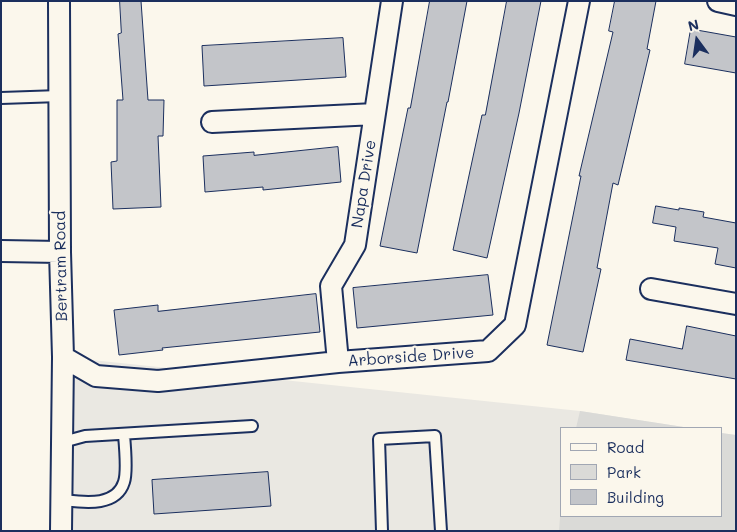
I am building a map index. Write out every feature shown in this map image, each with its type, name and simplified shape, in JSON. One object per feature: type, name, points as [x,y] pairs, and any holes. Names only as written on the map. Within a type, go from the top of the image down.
[{"type":"street","name":"Bertram Road","points":[[60,1],[60,252],[63,356],[61,531]]},
{"type":"street","name":"Napa Drive","points":[[338,362],[331,286],[354,245],[392,1]]},
{"type":"street","name":"Arborside Drive","points":[[63,356],[96,376],[158,381],[338,362],[488,351],[515,326],[579,1]]},
{"type":"street","points":[[718,1],[736,5]]},
{"type":"street","points":[[212,122],[375,114]]},
{"type":"street","points":[[1,251],[60,252]]},
{"type":"street","points":[[651,289],[736,304]]},
{"type":"lane","points":[[1,98],[60,96]]},
{"type":"lane","points":[[63,442],[85,436],[252,426]]},
{"type":"lane","points":[[61,500],[97,501],[117,495],[125,481],[124,435]]},
{"type":"lane","points":[[382,531],[379,439],[435,436],[441,531]]},
{"type":"shaded area","points":[[63,357],[580,411],[684,427],[560,427],[560,517],[722,517],[722,433],[736,435],[736,531],[65,531]]},
{"type":"green space","points":[[580,411],[684,427],[576,427]]},
{"type":"green space","points":[[722,433],[736,435],[736,531],[559,531],[560,517],[722,517]]},
{"type":"building","points":[[120,1],[141,1],[148,100],[164,100],[163,136],[158,136],[161,207],[113,209],[111,162],[117,161],[117,100],[123,100],[118,34],[121,33]]},
{"type":"building","points":[[430,1],[467,1],[417,253],[380,246],[408,108],[410,108]]},
{"type":"building","points":[[507,1],[541,1],[519,113],[487,258],[453,250],[482,115],[485,115]]},
{"type":"building","points":[[615,1],[656,1],[647,49],[650,50],[618,185],[613,183],[597,268],[601,269],[583,352],[547,345],[581,176],[579,176],[613,32],[609,31]]},
{"type":"building","points":[[691,29],[736,37],[736,73],[685,64]]},
{"type":"building","points":[[343,38],[346,77],[204,86],[202,46]]},
{"type":"building","points":[[338,147],[341,182],[263,190],[263,187],[205,192],[203,156],[254,152],[254,155]]},
{"type":"building","points":[[656,206],[704,212],[703,217],[736,223],[736,268],[715,264],[718,248],[674,241],[676,227],[653,223]]},
{"type":"building","points":[[488,275],[493,315],[357,328],[353,288]]},
{"type":"building","points":[[316,294],[320,332],[162,348],[163,350],[119,355],[114,310],[158,305],[158,311]]},
{"type":"building","points":[[687,326],[736,336],[736,379],[626,360],[630,339],[682,349]]},
{"type":"building","points":[[268,472],[271,506],[154,514],[152,480]]}]
